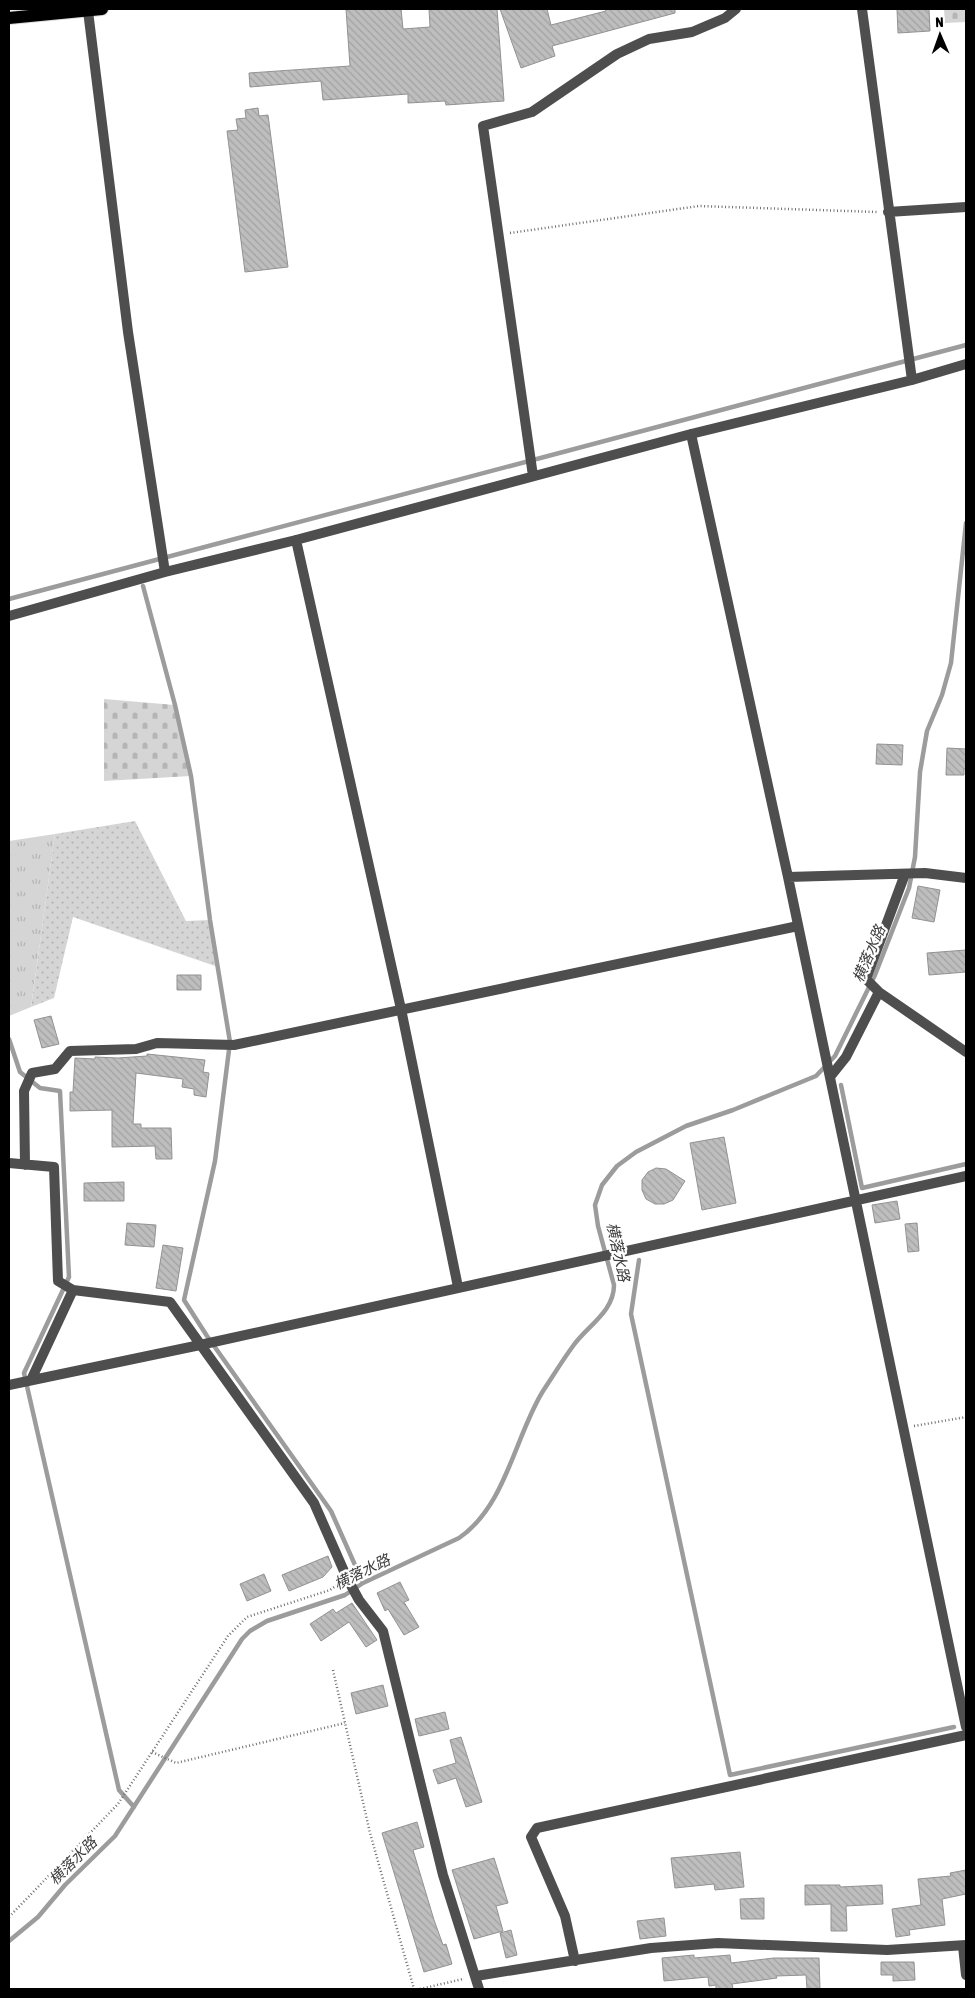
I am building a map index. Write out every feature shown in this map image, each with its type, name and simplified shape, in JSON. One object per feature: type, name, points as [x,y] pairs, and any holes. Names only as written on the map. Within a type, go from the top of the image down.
[{"type":"main road","points":[[9,18],[102,9]]},
{"type":"street","points":[[533,476],[483,126],[532,112],[617,54],[649,39],[692,32],[725,18],[736,9]]},
{"type":"street","points":[[862,9],[912,380]]},
{"type":"street","points":[[88,11],[128,332],[165,572]]},
{"type":"street","points":[[888,212],[966,207]]},
{"type":"street","points":[[9,616],[165,572],[296,540],[691,434],[912,380],[966,364]]},
{"type":"street","points":[[691,434],[788,877],[966,1726]]},
{"type":"street","points":[[296,540],[401,1009],[458,1287]]},
{"type":"street","points":[[788,877],[800,875],[925,873],[966,878]]},
{"type":"street","points":[[905,874],[866,979],[880,992],[966,1052]]},
{"type":"street","points":[[25,1165],[24,1091],[32,1073],[56,1069],[70,1050],[136,1049],[157,1044],[234,1045],[798,926]]},
{"type":"street","points":[[830,1077],[846,1057],[880,992]]},
{"type":"street","points":[[9,1163],[54,1167],[58,1281],[73,1290],[170,1302],[314,1503],[347,1578],[360,1600],[383,1631],[443,1875],[479,1989]]},
{"type":"street","points":[[12,1384],[220,1341],[966,1176]]},
{"type":"street","points":[[32,1380],[73,1290]]},
{"type":"street","points":[[575,1961],[566,1916],[531,1837],[537,1828],[966,1735]]},
{"type":"street","points":[[476,1976],[651,1948],[718,1943],[887,1950],[964,1946],[966,1975]]},
{"type":"path","points":[[498,235],[698,206],[888,212]]},
{"type":"path","points":[[903,1428],[966,1417]]},
{"type":"path","points":[[9,1917],[118,1804],[228,1636],[246,1617],[330,1590],[347,1578]]},
{"type":"path","points":[[333,1670],[370,1833],[414,1989]]},
{"type":"path","points":[[152,1752],[176,1763],[345,1723]]},
{"type":"path","points":[[420,1989],[476,1976]]},
{"type":"green space","points":[[944,9],[966,9],[966,22],[945,23]]},
{"type":"green space","points":[[104,699],[175,705],[191,776],[104,781]]},
{"type":"green space","points":[[135,821],[186,921],[210,920],[218,967],[73,917],[54,998],[31,1007],[55,834]]},
{"type":"green space","points":[[55,834],[31,1007],[9,1016],[9,841]]},
{"type":"building","points":[[346,9],[401,9],[403,29],[430,27],[429,9],[497,9],[504,101],[446,105],[445,101],[408,103],[408,94],[323,100],[321,81],[250,87],[249,73],[350,66]]},
{"type":"building","points":[[500,9],[547,9],[551,25],[606,11],[605,9],[675,9],[675,13],[552,46],[555,56],[521,68]]},
{"type":"building","points":[[897,9],[929,9],[930,31],[898,33]]},
{"type":"building","points":[[258,108],[259,116],[268,115],[288,267],[245,272],[227,131],[238,130],[236,119],[246,118],[245,110]]},
{"type":"building","points":[[877,744],[903,745],[902,765],[876,764]]},
{"type":"building","points":[[947,748],[966,749],[966,769],[964,769],[964,775],[946,775]]},
{"type":"building","points":[[918,886],[940,890],[934,922],[912,918]]},
{"type":"building","points":[[966,950],[966,972],[929,975],[927,953]]},
{"type":"building","points":[[177,975],[201,975],[201,990],[177,990]]},
{"type":"building","points":[[51,1016],[59,1044],[42,1048],[34,1020]]},
{"type":"building","points":[[147,1054],[205,1060],[203,1072],[209,1073],[206,1097],[194,1095],[194,1089],[182,1087],[183,1079],[136,1073],[133,1124],[141,1124],[141,1128],[171,1128],[172,1159],[156,1159],[155,1146],[112,1147],[112,1110],[70,1111],[70,1092],[73,1092],[75,1058],[118,1058],[147,1056]]},
{"type":"building","points":[[724,1137],[736,1203],[702,1210],[690,1143]]},
{"type":"building","points":[[656,1168],[666,1169],[685,1181],[673,1200],[664,1204],[655,1204],[646,1199],[642,1190],[642,1180],[648,1172]]},
{"type":"building","points":[[124,1182],[124,1201],[84,1201],[84,1183]]},
{"type":"building","points":[[897,1201],[900,1219],[875,1223],[872,1205]]},
{"type":"building","points":[[127,1223],[156,1225],[154,1247],[125,1245]]},
{"type":"building","points":[[917,1223],[919,1251],[908,1252],[905,1224]]},
{"type":"building","points":[[163,1245],[183,1248],[176,1291],[156,1288]]},
{"type":"building","points":[[328,1556],[332,1567],[323,1577],[289,1591],[282,1575]]},
{"type":"building","points":[[264,1574],[271,1591],[247,1601],[240,1584]]},
{"type":"building","points":[[400,1582],[409,1600],[404,1602],[419,1627],[404,1635],[388,1609],[385,1611],[377,1593]]},
{"type":"building","points":[[352,1603],[377,1640],[366,1647],[349,1622],[321,1641],[310,1624],[333,1609],[336,1613]]},
{"type":"building","points":[[383,1685],[388,1706],[356,1714],[351,1693]]},
{"type":"building","points":[[445,1712],[449,1729],[419,1736],[415,1719]]},
{"type":"building","points":[[461,1737],[482,1802],[466,1807],[456,1778],[438,1784],[433,1770],[456,1763],[450,1740]]},
{"type":"building","points":[[417,1822],[424,1847],[413,1850],[434,1920],[443,1945],[446,1944],[452,1964],[424,1972],[382,1833]]},
{"type":"building","points":[[740,1852],[744,1887],[715,1890],[714,1884],[675,1888],[671,1858]]},
{"type":"building","points":[[494,1858],[508,1903],[496,1906],[503,1931],[474,1939],[452,1870]]},
{"type":"building","points":[[966,1870],[966,1894],[942,1899],[945,1925],[909,1930],[910,1935],[896,1937],[892,1909],[921,1905],[918,1879],[951,1876],[950,1873]]},
{"type":"building","points":[[805,1885],[840,1885],[840,1887],[882,1885],[883,1904],[846,1906],[847,1931],[831,1931],[831,1904],[805,1905]]},
{"type":"building","points":[[764,1898],[764,1919],[741,1919],[740,1899]]},
{"type":"building","points":[[664,1918],[666,1936],[640,1939],[637,1921]]},
{"type":"building","points":[[511,1930],[517,1955],[506,1958],[500,1933]]},
{"type":"building","points":[[694,1955],[694,1958],[730,1955],[731,1963],[774,1958],[819,1958],[820,1989],[807,1989],[806,1975],[776,1976],[777,1978],[732,1984],[733,1989],[716,1989],[716,1985],[709,1986],[708,1977],[664,1981],[662,1958]]},
{"type":"building","points":[[881,1962],[914,1962],[915,1980],[893,1981],[893,1975],[881,1975]]},
{"type":"waterway","points":[[9,599],[966,345]]},
{"type":"waterway","name":"横落水路","points":[[9,1941],[38,1917],[65,1885],[115,1836],[242,1639],[250,1631],[267,1621],[345,1595],[363,1583],[459,1538],[475,1524],[488,1508],[499,1489],[533,1409],[543,1391],[573,1346],[610,1303],[614,1285],[598,1226],[595,1205],[602,1185],[617,1166],[636,1152],[686,1126],[733,1110],[816,1076],[835,1056],[875,975],[909,888],[915,857],[920,772],[927,731],[942,695],[951,663],[966,523]]},
{"type":"waterway","points":[[143,586],[175,705],[191,776],[210,920],[230,1042],[215,1161],[184,1300],[207,1336],[331,1511],[363,1583]]},
{"type":"waterway","points":[[9,1039],[20,1072],[40,1088],[60,1091],[69,1277],[24,1373],[119,1790],[134,1807]]},
{"type":"waterway","points":[[841,1085],[862,1188],[966,1164]]},
{"type":"waterway","points":[[639,1260],[631,1314],[730,1775],[954,1727]]}]
